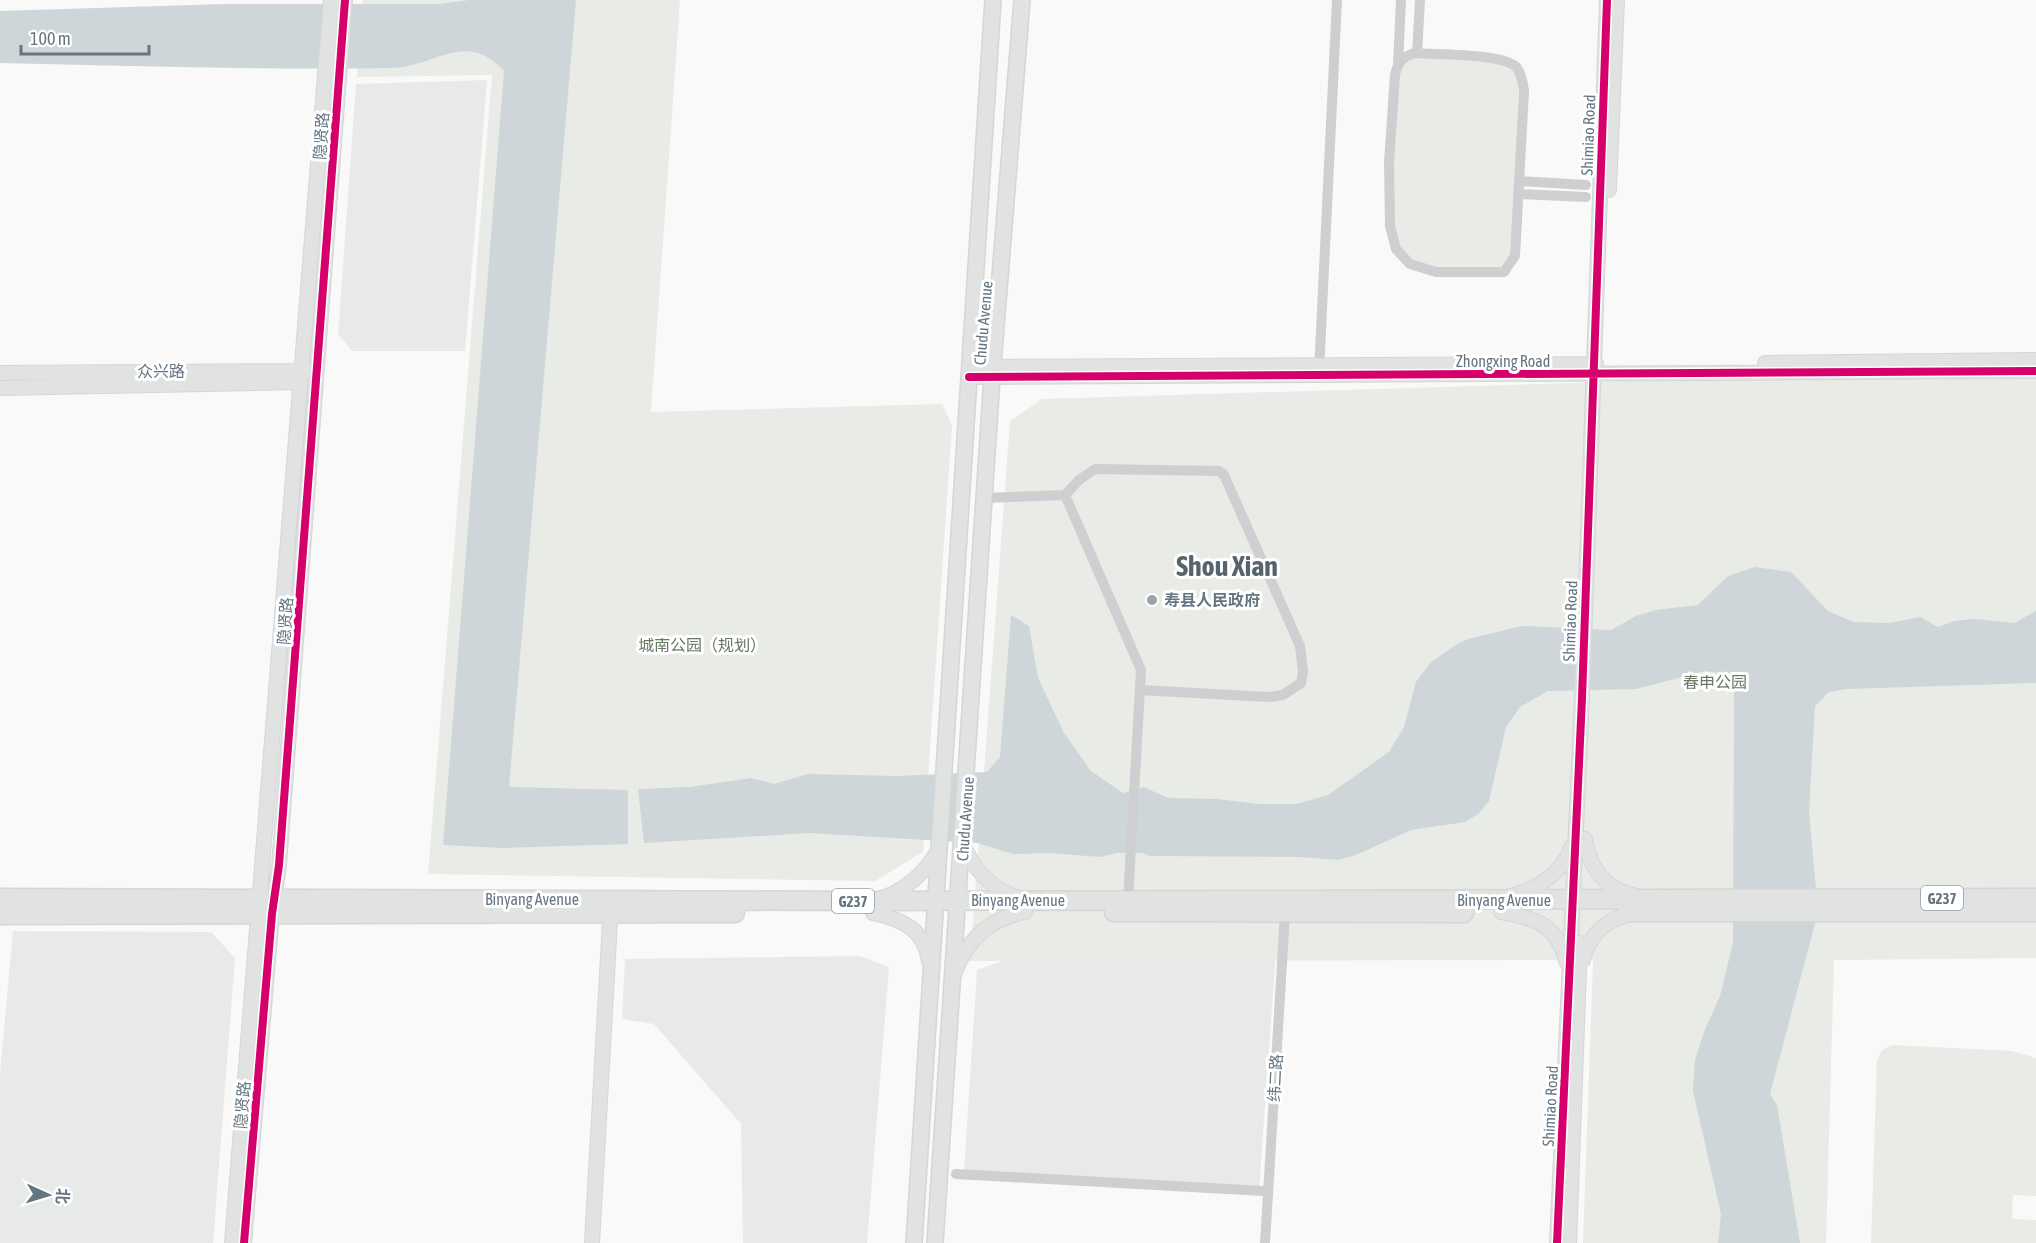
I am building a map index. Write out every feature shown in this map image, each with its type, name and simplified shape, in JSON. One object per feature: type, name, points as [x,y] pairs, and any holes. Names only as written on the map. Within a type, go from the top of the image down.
[{"type":"highway","name":"Binyang Avenue","points":[[0,898],[266,906],[1027,906],[1285,914],[1498,906]]},
{"type":"highway","name":"Binyang Avenue","points":[[1027,906],[1128,900],[1498,906],[1848,905],[2036,898]]},
{"type":"highway","name":"Binyang Avenue","points":[[1848,905],[2036,912]]},
{"type":"highway","name":"Binyang Avenue","points":[[0,915],[266,906]]},
{"type":"main road","name":"Chudu Avenue","points":[[914,1243],[993,0]]},
{"type":"main road","name":"Chudu Avenue","points":[[935,1243],[964,842],[992,377],[1022,0]]},
{"type":"street","name":"隐贤路","points":[[244,1243],[301,376],[331,0]]},
{"type":"street","name":"隐贤路","points":[[232,1243],[266,906],[279,865],[319,371],[345,0]]},
{"type":"street","points":[[1319,370],[1337,0]]},
{"type":"street","points":[[1398,64],[1405,56],[1417,53],[1498,59],[1517,68],[1524,91],[1515,256],[1504,272],[1436,272],[1410,264],[1396,249],[1390,226],[1389,162],[1401,0]]},
{"type":"street","points":[[1417,53],[1420,0]]},
{"type":"street","name":"Shimiao Road","points":[[1569,1243],[1574,979],[1586,699],[1607,0]]},
{"type":"street","name":"Shimiao Road","points":[[1595,368],[1617,0]]},
{"type":"street","points":[[1519,181],[1586,185]]},
{"type":"street","points":[[1518,194],[1586,197]]},
{"type":"street","name":"Zhongxing Road","points":[[970,372],[1595,368],[2036,360]]},
{"type":"street","name":"Zhongxing Road","points":[[1595,368],[2036,371]]},
{"type":"street","name":"Zhongxing Road","points":[[970,372],[992,377],[1319,370]]},
{"type":"street","name":"众兴路","points":[[0,388],[301,376],[319,371]]},
{"type":"street","name":"众兴路","points":[[0,372],[301,376]]},
{"type":"street","points":[[984,498],[1065,495],[1079,480],[1095,469],[1219,471],[1224,475],[1300,645],[1304,672],[1301,683],[1283,695],[1269,697],[1140,690]]},
{"type":"street","points":[[1065,495],[1141,670],[1128,900]]},
{"type":"street","points":[[1580,838],[1590,864],[1600,876],[1649,906]]},
{"type":"street","points":[[1498,906],[1552,876],[1564,864],[1580,838]]},
{"type":"street","points":[[964,842],[979,871],[997,889],[1027,906]]},
{"type":"street","points":[[931,975],[929,956],[919,934],[909,924],[872,907],[915,880],[931,863],[939,846]]},
{"type":"street","points":[[592,1243],[611,906]]},
{"type":"street","points":[[954,974],[961,957],[982,930],[995,921],[1027,906]]},
{"type":"street","points":[[1498,906],[1533,920],[1556,936],[1574,979]]},
{"type":"street","points":[[1574,979],[1585,950],[1595,934],[1619,917],[1649,906]]},
{"type":"street","name":"纬二路","points":[[1265,1243],[1285,914]]},
{"type":"street","name":"Shimiao Road","points":[[1557,1243],[1574,979]]},
{"type":"street","points":[[923,1106],[939,1111],[945,1107]]},
{"type":"street","points":[[919,1165],[927,1160],[937,1161],[941,1166]]},
{"type":"street","points":[[956,1174],[1263,1191]]},
{"type":"shaded area","points":[[469,0],[576,0],[509,787],[628,790],[628,844],[503,848],[443,845],[504,71],[490,59],[463,51],[391,68],[244,68],[0,63],[0,11],[225,4],[440,4]]},
{"type":"shaded area","points":[[487,80],[465,351],[352,351],[338,334],[356,84]]},
{"type":"shaded area","points":[[1755,567],[1791,572],[1828,611],[1854,622],[1889,623],[1920,617],[1938,627],[1954,621],[1974,619],[2014,623],[2036,611],[2036,683],[1847,689],[1829,692],[1815,706],[1809,812],[1818,912],[1770,1094],[1777,1105],[1800,1243],[1718,1243],[1721,1214],[1693,1091],[1695,1060],[1704,1032],[1720,996],[1733,943],[1734,692],[1719,673],[1705,671],[1636,689],[1548,691],[1520,707],[1506,727],[1489,801],[1478,814],[1465,822],[1411,830],[1356,855],[1338,860],[1299,857],[1150,856],[1142,853],[1117,853],[1100,857],[1050,853],[1013,854],[977,843],[810,833],[644,843],[638,789],[690,787],[751,778],[774,784],[808,774],[898,776],[987,772],[1000,757],[1011,615],[1029,626],[1038,678],[1064,733],[1091,771],[1123,793],[1144,787],[1168,798],[1217,799],[1258,804],[1297,804],[1328,795],[1389,752],[1404,727],[1416,682],[1430,663],[1454,646],[1468,639],[1522,626],[1611,630],[1636,616],[1656,610],[1698,605],[1728,576]]},
{"type":"shaded area","points":[[13,931],[211,932],[235,958],[213,1243],[0,1243],[0,1073]]},
{"type":"shaded area","points":[[1027,952],[1276,952],[1259,1191],[964,1172],[977,970]]},
{"type":"shaded area","points":[[860,956],[889,967],[867,1243],[743,1243],[741,1124],[654,1024],[622,1019],[625,959]]},
{"type":"green space","name":"城南公园（规划）","points":[[363,0],[680,0],[651,412],[942,404],[952,425],[923,852],[875,881],[428,874],[492,75],[357,77]]},
{"type":"green space","points":[[1418,56],[1508,64],[1519,77],[1512,255],[1503,270],[1458,271],[1423,267],[1413,263],[1401,251],[1394,229],[1391,202],[1392,139],[1401,64]]},
{"type":"green space","name":"春申公园","points":[[2036,379],[2036,958],[1834,960],[1826,1243],[1583,1243],[1593,960],[970,961],[1010,421],[1042,399],[1641,381]]},
{"type":"green space","points":[[1892,1045],[2012,1051],[2036,1058],[2036,1196],[2013,1195],[2012,1219],[2036,1220],[2036,1243],[1871,1243],[1877,1061],[1882,1050]]},
{"type":"cycle path","points":[[244,1243],[272,914],[279,865],[345,0]]},
{"type":"cycle path","points":[[1557,1243],[1582,698],[1607,0]]},
{"type":"cycle path","points":[[969,377],[2036,371]]},
{"type":"place","name":"寿县人民政府","points":[[1152,600]]},
{"type":"district","name":"Shou Xian","points":[[1227,566]]}]
